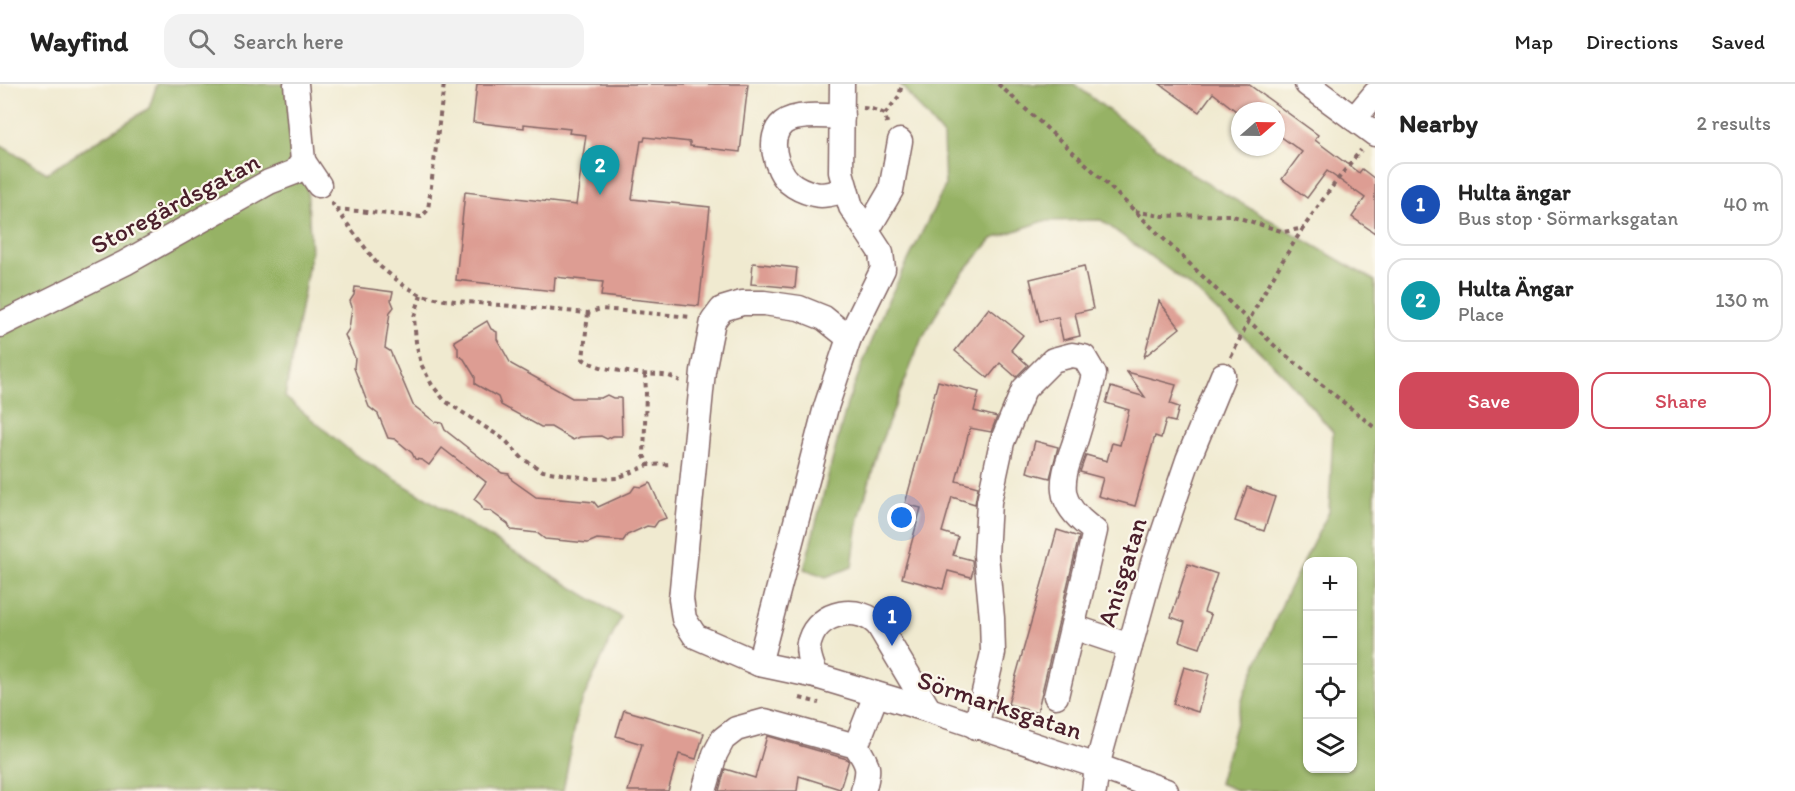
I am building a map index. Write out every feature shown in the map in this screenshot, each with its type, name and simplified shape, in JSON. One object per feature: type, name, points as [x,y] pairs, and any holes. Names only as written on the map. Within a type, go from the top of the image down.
[{"type":"street","points":[[296,84],[303,161],[320,185]]},
{"type":"street","points":[[759,664],[826,407],[849,338],[883,269],[881,253],[851,207],[841,172],[842,84]]},
{"type":"street","points":[[1307,84],[1375,134]]},
{"type":"street","points":[[1354,119],[1375,94]]},
{"type":"street","points":[[842,117],[795,118],[783,123],[777,131],[774,143],[777,164],[787,180],[794,185],[817,195],[846,190]]},
{"type":"street","points":[[867,231],[891,190],[900,141]]},
{"type":"street","name":"Storegårdsgatan","points":[[0,325],[125,263],[269,182],[295,172],[303,161]]},
{"type":"street","points":[[713,321],[722,309],[742,303],[764,303],[799,308],[824,318],[849,338]]},
{"type":"street","name":"Sörmarksgatan","points":[[713,321],[702,382],[681,598],[684,620],[695,636],[759,664],[816,676],[876,696],[929,710],[1166,791]]},
{"type":"street","points":[[976,727],[993,653],[986,555],[989,502],[1002,442],[1024,389],[1053,360],[1072,355],[1084,357],[1094,374],[1064,472],[1064,492],[1068,505],[1095,531],[1056,696]]},
{"type":"street","name":"Anisgatan","points":[[1094,791],[1097,766],[1153,563],[1184,470],[1223,375]]},
{"type":"street","points":[[816,676],[809,653],[809,640],[818,627],[838,614],[851,612],[863,614],[873,619],[879,626],[929,710]]},
{"type":"street","points":[[1073,627],[1130,646]]},
{"type":"street","points":[[856,746],[876,696]]},
{"type":"street","points":[[704,791],[715,754],[723,739],[735,729],[765,721],[856,746],[868,762],[863,791]]},
{"type":"path","points":[[335,209],[421,217],[428,210],[444,84]]},
{"type":"path","points":[[900,141],[888,131],[885,114],[899,96],[902,84]]},
{"type":"path","points":[[998,84],[1277,348],[1375,428]]},
{"type":"path","points":[[1223,375],[1278,267],[1331,186],[1375,134]]},
{"type":"path","points":[[320,185],[335,209],[378,265],[421,295],[445,300],[588,313],[601,309],[702,318],[713,321]]},
{"type":"path","points":[[1134,211],[1160,216],[1230,215],[1284,232],[1304,228]]},
{"type":"path","points":[[421,295],[414,317],[416,342],[421,364],[432,385],[444,401],[505,440],[523,459],[543,471],[594,479],[617,478],[649,465],[678,464]]},
{"type":"path","points":[[588,313],[583,359],[594,366],[668,375],[681,382]]},
{"type":"path","points":[[645,374],[644,456],[649,465]]},
{"type":"green space","points":[[157,84],[301,84],[311,252],[285,397],[355,455],[621,617],[578,710],[563,791],[0,791],[0,145],[47,173],[149,108]]},
{"type":"green space","points":[[900,84],[1074,84],[1196,177],[1375,281],[1375,791],[1238,791],[1219,783],[1244,694],[1286,595],[1303,562],[1303,773],[1357,773],[1357,557],[1306,557],[1329,512],[1333,432],[1282,373],[1192,287],[1101,220],[1044,221],[992,239],[955,282],[921,340],[879,447],[858,522],[852,567],[826,577],[804,569],[847,404],[884,309],[945,186],[943,136]]},
{"type":"building","points":[[477,84],[748,84],[740,152],[690,146],[690,142],[645,137],[644,141],[641,141],[632,199],[710,207],[699,306],[601,296],[603,282],[555,277],[554,291],[456,280],[465,192],[576,205],[586,135],[569,133],[570,129],[524,124],[524,128],[473,122]]},
{"type":"building","points":[[1160,84],[1248,84],[1273,102],[1231,102],[1231,107],[1213,93],[1199,112]]},
{"type":"building","points":[[1285,111],[1318,135],[1315,140],[1359,173],[1362,169],[1375,179],[1375,233],[1352,217],[1365,198],[1327,171],[1307,198],[1282,179],[1302,152],[1285,140]]},
{"type":"building","points":[[753,263],[797,268],[795,288],[751,284]]},
{"type":"building","points":[[1084,266],[1093,309],[1075,313],[1080,336],[1063,340],[1058,317],[1040,321],[1030,279]]},
{"type":"building","points":[[355,287],[393,292],[391,300],[394,307],[390,312],[385,348],[390,351],[413,405],[435,422],[442,423],[445,430],[482,459],[502,473],[509,474],[512,480],[536,497],[594,502],[598,507],[631,492],[635,486],[642,487],[650,483],[666,518],[658,521],[654,527],[647,526],[627,535],[623,541],[597,539],[588,543],[545,539],[537,533],[511,530],[508,524],[490,511],[483,510],[474,499],[486,482],[442,448],[429,465],[422,460],[415,459],[412,453],[395,439],[388,438],[378,414],[369,407],[354,368],[355,358],[345,335],[349,329],[352,307],[350,301]]},
{"type":"building","points":[[1159,301],[1180,328],[1144,357]]},
{"type":"building","points":[[989,308],[1023,335],[1011,350],[1028,365],[1016,377],[1000,363],[988,378],[955,351]]},
{"type":"building","points":[[487,321],[491,329],[497,332],[497,339],[511,364],[572,398],[601,398],[607,395],[621,398],[622,436],[607,439],[601,436],[580,437],[573,440],[551,427],[541,427],[501,405],[498,397],[475,384],[475,377],[464,359],[458,355],[458,348],[454,341]]},
{"type":"building","points":[[1127,372],[1176,385],[1170,404],[1179,407],[1175,422],[1166,420],[1161,438],[1155,436],[1135,506],[1098,496],[1103,478],[1080,472],[1086,455],[1107,461],[1112,443],[1120,445],[1129,410],[1106,403],[1111,387],[1145,397]]},
{"type":"building","points":[[938,381],[979,392],[974,411],[997,417],[991,432],[970,428],[956,481],[978,487],[975,504],[952,497],[942,532],[958,537],[953,555],[972,560],[973,571],[971,577],[948,571],[943,589],[902,578],[921,508],[905,504]]},
{"type":"building","points":[[1035,441],[1058,447],[1050,478],[1027,472]]},
{"type":"building","points":[[1247,487],[1275,497],[1264,531],[1235,521]]},
{"type":"building","points":[[1057,530],[1079,537],[1037,713],[1008,704]]},
{"type":"building","points":[[1188,564],[1217,574],[1204,612],[1211,615],[1200,648],[1179,641],[1185,622],[1171,617]]},
{"type":"building","points":[[1184,667],[1209,674],[1198,712],[1173,704]]},
{"type":"building","points":[[624,710],[704,733],[696,759],[679,754],[668,791],[628,791],[642,744],[616,736]]},
{"type":"building","points":[[767,736],[849,760],[840,789],[799,776],[797,791],[719,791],[725,769],[755,778]]},
{"type":"place","name":"Hulta Ängar","points":[[600,195]]},
{"type":"place","name":"Hulta ängar","points":[[892,646]]}]
